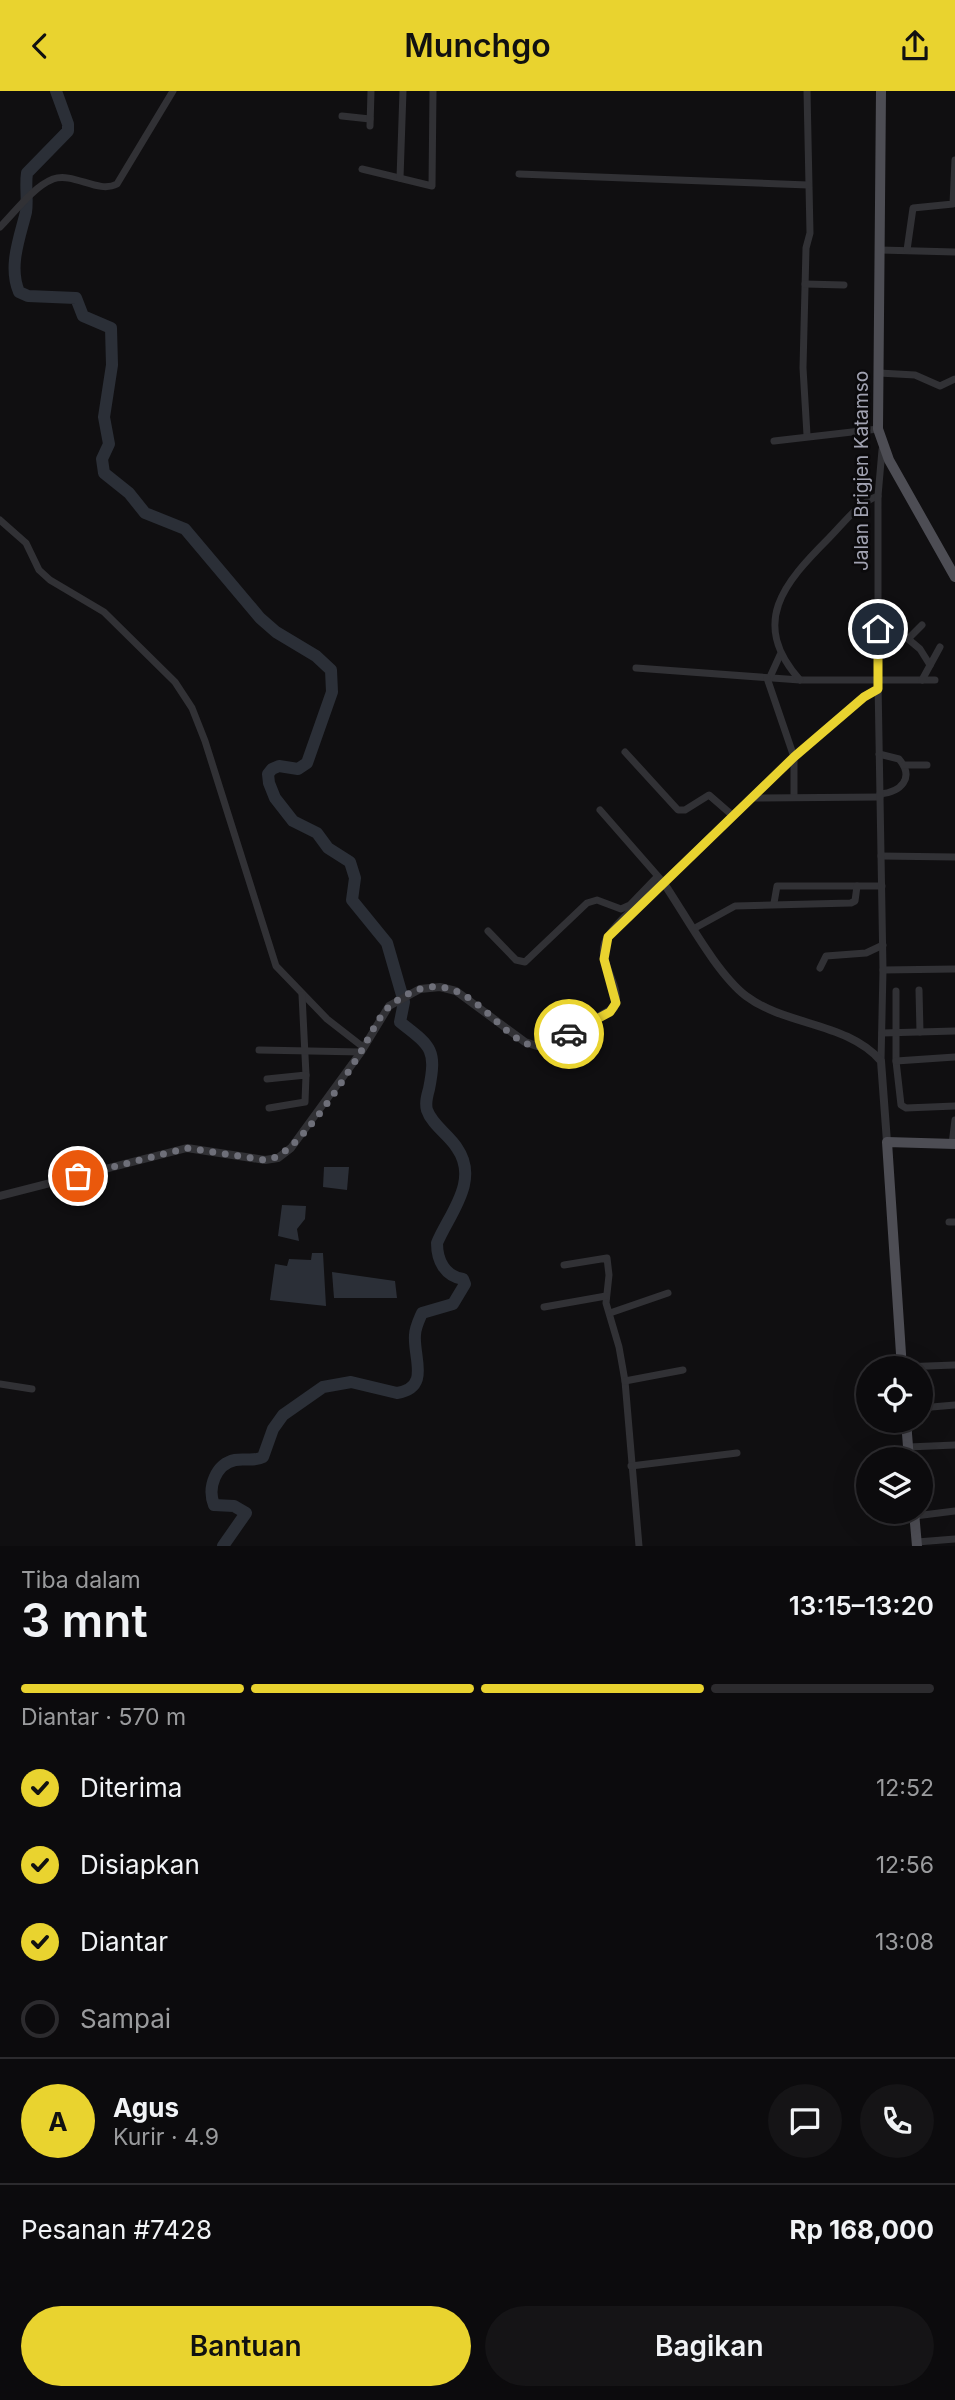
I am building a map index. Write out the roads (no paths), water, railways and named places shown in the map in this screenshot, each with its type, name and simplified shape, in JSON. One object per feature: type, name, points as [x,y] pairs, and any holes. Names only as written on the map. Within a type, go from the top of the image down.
[{"type":"main road","name":"Jalan Brigjen Katamso","points":[[879,434],[881,91]]},
{"type":"main road","points":[[879,434],[954,572]]},
{"type":"main road","points":[[901,1356],[887,1142],[954,1144]]},
{"type":"main road","points":[[906,1433],[908,1447]]},
{"type":"main road","points":[[916,1524],[917,1544]]},
{"type":"street","points":[[0,227],[46,182],[59,178],[108,187],[117,184],[173,91]]},
{"type":"street","points":[[342,116],[370,122],[371,91]]},
{"type":"street","points":[[400,178],[403,91]]},
{"type":"street","points":[[362,169],[432,186],[433,91]]},
{"type":"street","points":[[807,91],[810,233],[805,284],[803,368],[807,435]]},
{"type":"street","points":[[907,250],[913,208],[953,204],[955,160]]},
{"type":"street","points":[[519,174],[808,185]]},
{"type":"street","points":[[880,250],[955,252]]},
{"type":"street","points":[[805,284],[844,285]]},
{"type":"street","points":[[879,373],[915,375],[940,386],[955,379]]},
{"type":"street","points":[[774,441],[807,435],[879,434]]},
{"type":"street","name":"Jalan Brigjen Katamso","points":[[879,434],[883,469],[878,496],[878,685],[883,945],[881,1061]]},
{"type":"street","points":[[800,680],[780,655],[774,619],[783,589],[864,502],[878,496]]},
{"type":"street","points":[[0,520],[26,543],[39,570],[50,580],[104,612],[175,682],[192,708],[205,741],[274,960],[282,974],[302,995],[362,1050]]},
{"type":"street","points":[[909,638],[922,625]]},
{"type":"street","points":[[901,633],[909,638],[930,665]]},
{"type":"street","points":[[922,680],[940,647]]},
{"type":"street","points":[[780,655],[769,678],[794,757],[794,797]]},
{"type":"street","points":[[636,668],[878,685],[935,680]]},
{"type":"street","points":[[488,931],[516,960],[525,962],[594,899],[621,909],[630,905],[878,685]]},
{"type":"street","points":[[625,752],[678,810],[685,810],[709,795],[732,815]]},
{"type":"street","points":[[750,798],[892,793],[902,787],[907,773],[904,765],[894,755],[880,754]]},
{"type":"street","points":[[904,765],[927,765]]},
{"type":"street","points":[[600,810],[660,879],[723,972],[746,996],[862,1043],[881,1061],[887,1142]]},
{"type":"street","points":[[881,856],[955,857]]},
{"type":"street","points":[[0,1196],[187,1148],[265,1160],[278,1158],[299,1140],[362,1050],[389,1006],[420,989],[440,987],[456,991],[525,1042],[547,1046],[614,1008],[617,998],[604,959],[604,945],[660,879]]},
{"type":"street","points":[[774,903],[777,886],[882,886]]},
{"type":"street","points":[[695,928],[735,906],[851,903],[855,901],[857,886]]},
{"type":"street","points":[[820,968],[826,956],[866,953],[883,945]]},
{"type":"street","points":[[883,971],[955,969]]},
{"type":"street","points":[[919,990],[920,1032]]},
{"type":"street","points":[[896,991],[896,1061],[902,1107],[955,1106]]},
{"type":"street","points":[[269,1108],[306,1102],[302,995]]},
{"type":"street","points":[[882,1033],[955,1031]]},
{"type":"street","points":[[259,1050],[362,1050]]},
{"type":"street","points":[[896,1061],[955,1057]]},
{"type":"street","points":[[267,1079],[306,1075]]},
{"type":"street","points":[[954,1144],[955,1120]]},
{"type":"street","points":[[564,1265],[606,1256],[609,1275],[606,1296],[625,1381],[639,1546]]},
{"type":"street","points":[[610,1313],[668,1293]]},
{"type":"street","points":[[544,1307],[606,1296]]},
{"type":"street","points":[[933,1366],[954,1365]]},
{"type":"street","points":[[625,1381],[683,1370]]},
{"type":"street","points":[[0,1384],[32,1389]]},
{"type":"street","points":[[933,1407],[955,1405]]},
{"type":"street","points":[[908,1447],[955,1445]]},
{"type":"street","points":[[631,1466],[737,1453]]},
{"type":"street","points":[[933,1513],[955,1511]]},
{"type":"street","points":[[917,1544],[955,1538]]},
{"type":"waterway","points":[[56,91],[68,131],[27,173],[26,212],[15,262],[19,292],[28,296],[76,298],[83,316],[111,328],[112,365],[104,417],[109,444],[102,459],[104,473],[129,493],[145,513],[185,529],[260,618],[276,632],[316,656],[331,670],[332,692],[307,763],[298,769],[279,766],[272,769],[268,774],[269,783],[275,798],[293,821],[317,833],[328,848],[350,862],[355,878],[352,900],[387,943],[404,1002],[400,1022],[425,1043],[432,1057],[427,1110],[457,1148],[465,1173],[460,1197],[437,1243],[443,1267],[451,1275],[463,1279],[465,1284],[453,1304],[422,1313],[415,1332],[418,1370],[414,1385],[397,1393],[351,1382],[323,1387],[283,1415],[273,1429],[263,1457],[228,1462],[215,1477],[212,1491],[214,1505],[234,1506],[246,1513],[223,1546]]}]
